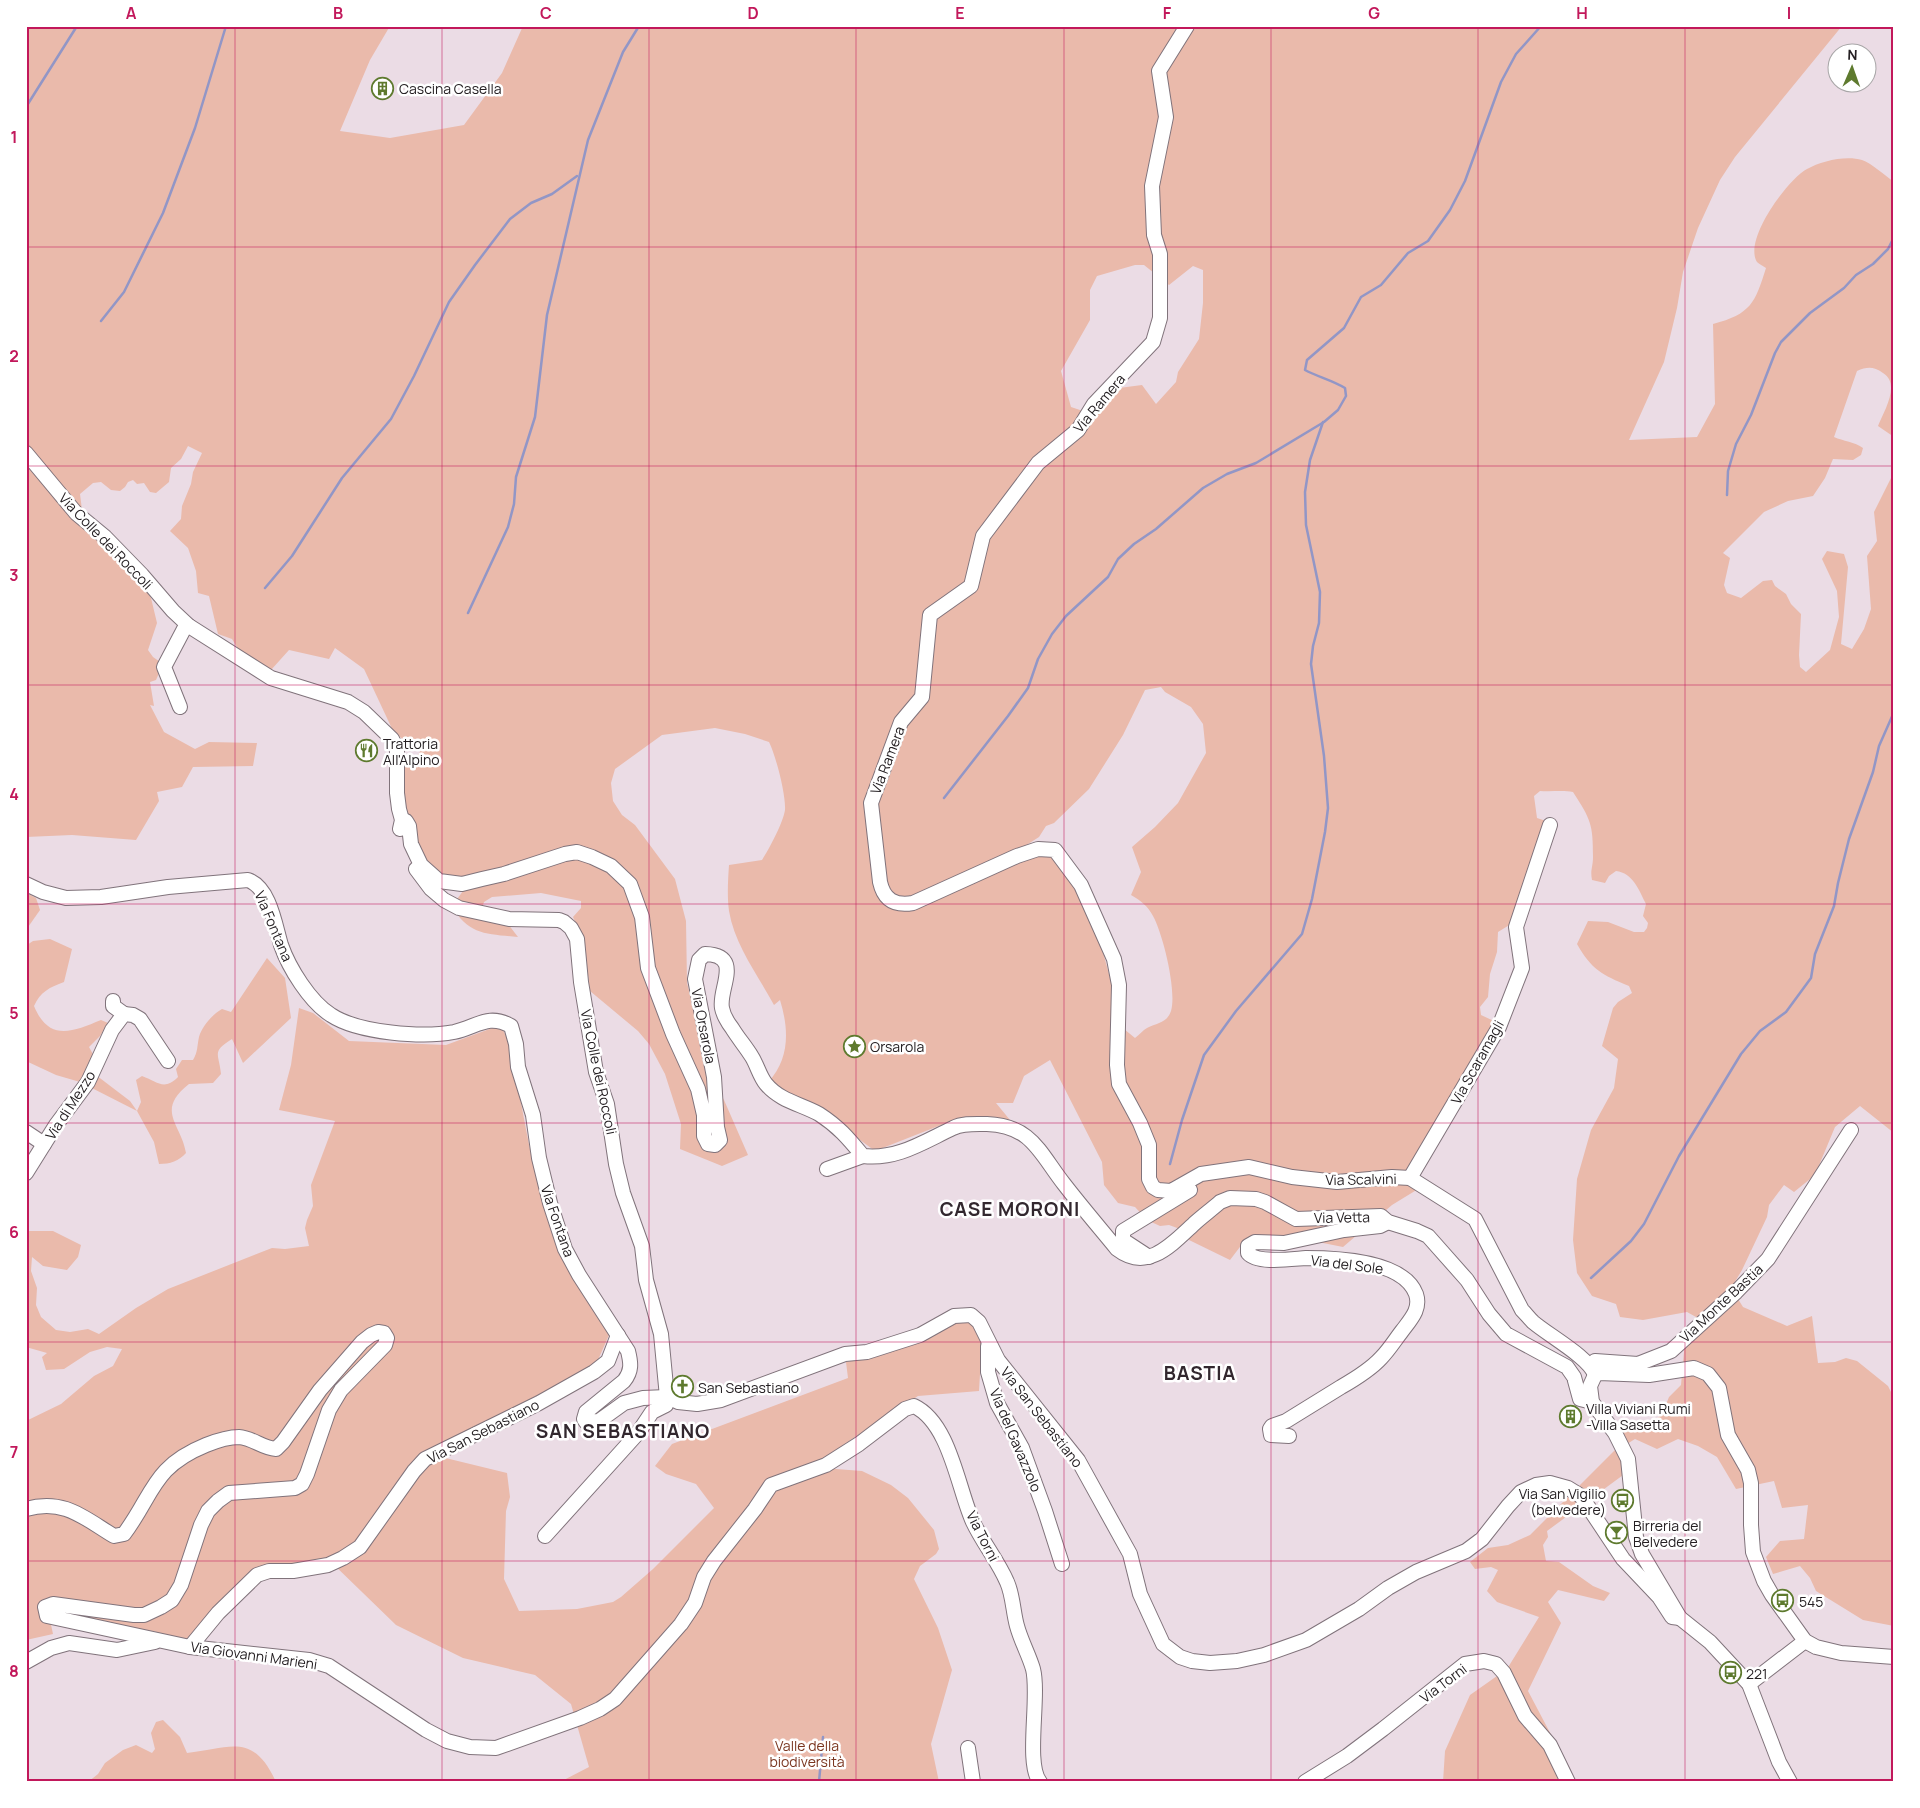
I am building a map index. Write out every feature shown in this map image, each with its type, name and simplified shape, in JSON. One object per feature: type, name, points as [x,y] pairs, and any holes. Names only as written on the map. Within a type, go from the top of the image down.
[{"type":"street","name":"Via Ramera","points":[[1187,26],[1159,71],[1166,117],[1152,186],[1154,235],[1160,254],[1160,318],[1153,342],[1094,404],[1078,430],[1038,463],[983,536],[971,586],[930,615],[922,697],[901,722],[870,803],[882,892],[891,902],[902,905],[913,903],[1017,856],[1038,849],[1055,850],[1081,885],[1114,959],[1119,985],[1117,1065],[1119,1084],[1140,1123],[1149,1145],[1150,1182],[1158,1190],[1171,1191],[1201,1174],[1216,1172]]},
{"type":"street","name":"Via Colle dei Roccoli","points":[[26,453],[76,513],[105,537],[189,626],[271,678],[348,702],[364,712],[396,745],[398,760],[397,793],[402,820],[400,831],[407,856],[431,889],[459,908],[509,919],[558,920],[571,928],[578,939],[581,982],[596,1072],[607,1104],[616,1164],[642,1246],[646,1280],[661,1334],[667,1397]]},
{"type":"street","points":[[180,708],[164,667],[184,629],[189,626]]},
{"type":"street","name":"Via Orsarola","points":[[402,820],[406,821],[409,826],[411,844],[421,865],[439,882],[462,884],[482,880],[564,854],[577,852],[611,866],[630,884],[642,917],[648,968],[673,1034],[698,1089],[704,1115],[704,1136],[708,1144],[715,1146],[720,1140],[717,1127],[714,1077],[695,979],[699,960],[705,954],[713,954],[725,963],[727,983],[722,995],[722,1008],[729,1025],[752,1057],[766,1084],[793,1104],[816,1113],[838,1126],[863,1156]]},
{"type":"street","name":"Via Scaramagli","points":[[1410,1178],[1499,1027],[1522,968],[1516,927],[1550,825]]},
{"type":"street","name":"Via Fontana","points":[[26,884],[43,892],[66,898],[101,897],[168,887],[248,880],[255,882],[270,908],[292,970],[308,994],[331,1015],[357,1027],[390,1033],[453,1032],[491,1020],[500,1020],[511,1026],[516,1044],[518,1067],[533,1115],[539,1158],[550,1203],[565,1249],[579,1275],[627,1348]]},
{"type":"street","points":[[113,1001],[113,1006],[124,1014],[133,1015],[140,1019],[168,1061]]},
{"type":"street","name":"Via di Mezzo","points":[[26,1173],[56,1125],[88,1082],[112,1030],[124,1014]]},
{"type":"street","points":[[827,1169],[863,1156],[876,1157],[899,1153],[914,1148],[959,1125],[1001,1125],[1022,1132],[1047,1158],[1064,1183],[1117,1249],[1125,1255],[1136,1258],[1150,1256]]},
{"type":"street","name":"Via Monte Bastia","points":[[1594,1373],[1593,1364],[1595,1361],[1638,1364],[1670,1351],[1748,1281],[1768,1259],[1851,1130]]},
{"type":"street","name":"Via di Mezzo","points":[[26,1132],[44,1144]]},
{"type":"street","name":"Via Scalvini","points":[[1150,1256],[1123,1240],[1123,1231],[1216,1172],[1249,1167],[1292,1176],[1338,1182],[1392,1177],[1410,1178],[1475,1219],[1522,1310],[1533,1322],[1583,1359],[1594,1373]]},
{"type":"street","name":"Via Vetta","points":[[1150,1256],[1161,1253],[1220,1202],[1230,1198],[1256,1199],[1266,1202],[1296,1219],[1381,1216],[1388,1222],[1428,1236],[1467,1280],[1489,1314],[1506,1334],[1567,1367],[1574,1377],[1580,1399],[1592,1402]]},
{"type":"street","name":"Via del Sole","points":[[1289,1436],[1273,1436],[1270,1429],[1272,1426],[1286,1421],[1365,1373],[1381,1359],[1414,1316],[1418,1303],[1415,1292],[1408,1282],[1394,1270],[1380,1265],[1309,1258],[1262,1260],[1250,1256],[1248,1246],[1254,1242],[1284,1243],[1344,1230],[1380,1226],[1388,1222]]},
{"type":"street","name":"Via San Sebastiano","points":[[627,1348],[630,1360],[628,1375],[624,1381],[586,1412],[584,1420],[590,1423],[599,1421],[624,1403],[643,1398],[667,1397],[678,1402],[697,1404],[721,1400],[845,1354],[867,1352],[920,1335],[954,1316],[971,1315],[979,1322],[998,1360],[1078,1460],[1130,1554],[1140,1594],[1163,1644],[1180,1657],[1192,1661],[1210,1663],[1237,1661],[1264,1655],[1306,1640],[1359,1609],[1388,1588],[1416,1572],[1466,1552],[1482,1539],[1521,1492],[1536,1485],[1550,1483],[1568,1488],[1581,1496],[1623,1559],[1659,1597],[1672,1617],[1680,1618],[1710,1642],[1750,1684]]},
{"type":"street","name":"Via Giovanni Marieni","points":[[26,1510],[36,1506],[66,1508],[94,1522],[114,1536],[124,1534],[153,1486],[175,1460],[221,1439],[239,1437],[254,1440],[267,1449],[276,1449],[320,1390],[362,1342],[378,1332],[384,1333],[387,1338],[385,1345],[341,1390],[329,1410],[302,1484],[294,1488],[230,1494],[208,1511],[201,1525],[181,1585],[172,1600],[152,1612],[134,1615],[53,1604],[46,1607],[46,1616],[190,1647],[308,1660],[330,1666],[426,1730],[447,1741],[470,1747],[496,1748],[580,1718],[600,1709],[615,1699],[681,1624],[695,1603],[704,1577],[714,1561],[755,1509],[771,1485],[826,1465]]},
{"type":"street","name":"Via San Sebastiano","points":[[190,1647],[218,1613],[257,1575],[269,1571],[293,1571],[328,1565],[360,1547],[414,1471],[425,1459],[539,1403],[594,1372],[608,1361],[618,1336]]},
{"type":"street","name":"Via del Gavazzolo","points":[[989,1343],[988,1372],[997,1403],[1022,1448],[1062,1564]]},
{"type":"street","points":[[1680,1618],[1642,1554],[1636,1537],[1628,1459],[1615,1432],[1592,1402],[1590,1386],[1594,1373],[1649,1374],[1694,1368],[1708,1374],[1719,1388],[1728,1435],[1748,1470],[1751,1483],[1753,1552],[1756,1563],[1772,1595],[1805,1641],[1816,1648],[1841,1653],[1894,1657]]},
{"type":"street","points":[[545,1536],[638,1433],[652,1412],[666,1405],[667,1397]]},
{"type":"street","name":"Via Torni","points":[[826,1465],[859,1444],[905,1409],[914,1406],[920,1408],[941,1434],[948,1448],[973,1522],[1007,1583],[1017,1627],[1033,1669],[1036,1689],[1034,1758],[1040,1782]]},
{"type":"street","points":[[26,1662],[51,1648],[70,1643],[117,1650],[138,1644],[166,1641]]},
{"type":"street","points":[[1790,1782],[1779,1762],[1750,1684],[1805,1641]]},
{"type":"street","name":"Via Torni","points":[[1305,1782],[1347,1756],[1376,1735],[1465,1664],[1484,1661],[1496,1664],[1504,1673],[1525,1716],[1550,1745],[1568,1782]]},
{"type":"street","points":[[968,1748],[973,1782]]},
{"type":"green space","points":[[26,26],[390,26],[370,60],[340,131],[390,138],[464,125],[502,73],[523,26],[1842,26],[1735,157],[1720,180],[1698,228],[1683,272],[1677,308],[1664,362],[1629,440],[1697,437],[1715,404],[1713,324],[1736,316],[1750,305],[1766,268],[1757,262],[1754,252],[1756,240],[1779,197],[1799,175],[1807,169],[1826,161],[1849,158],[1862,160],[1870,164],[1894,182],[1894,437],[1878,426],[1890,398],[1891,384],[1888,378],[1873,368],[1857,371],[1834,437],[1863,448],[1861,455],[1853,460],[1833,459],[1825,478],[1813,496],[1788,501],[1764,512],[1723,553],[1730,558],[1724,585],[1727,593],[1741,598],[1763,581],[1772,580],[1775,586],[1786,594],[1791,604],[1801,614],[1800,667],[1806,672],[1830,650],[1839,617],[1837,591],[1822,559],[1827,551],[1844,554],[1848,567],[1841,644],[1852,649],[1864,629],[1871,609],[1867,556],[1877,541],[1874,512],[1894,472],[1894,1133],[1860,1106],[1835,1127],[1815,1175],[1794,1192],[1784,1185],[1769,1205],[1767,1217],[1733,1285],[1743,1307],[1787,1326],[1812,1316],[1818,1363],[1835,1362],[1846,1358],[1857,1361],[1888,1386],[1894,1398],[1894,1626],[1863,1620],[1816,1591],[1810,1578],[1800,1566],[1773,1574],[1766,1557],[1780,1541],[1804,1539],[1808,1505],[1782,1508],[1774,1481],[1736,1489],[1717,1457],[1698,1446],[1678,1439],[1657,1449],[1635,1439],[1627,1444],[1634,1467],[1547,1531],[1548,1537],[1543,1545],[1546,1561],[1559,1562],[1593,1586],[1610,1593],[1604,1601],[1558,1590],[1548,1602],[1561,1623],[1528,1691],[1576,1782],[1443,1782],[1445,1751],[1470,1695],[1507,1669],[1539,1617],[1497,1602],[1487,1591],[1498,1570],[1491,1567],[1475,1569],[1470,1562],[1488,1548],[1508,1545],[1530,1535],[1619,1446],[1609,1429],[1644,1429],[1662,1414],[1669,1397],[1681,1385],[1685,1341],[1696,1317],[1687,1312],[1643,1320],[1620,1317],[1616,1304],[1592,1296],[1577,1273],[1573,1240],[1577,1179],[1591,1130],[1614,1088],[1618,1059],[1602,1046],[1613,1008],[1618,1002],[1632,993],[1629,986],[1611,978],[1592,965],[1577,944],[1588,921],[1608,922],[1634,932],[1644,932],[1648,923],[1643,916],[1646,904],[1635,883],[1627,875],[1616,871],[1609,876],[1605,883],[1592,880],[1593,846],[1590,823],[1573,792],[1540,791],[1534,796],[1537,818],[1546,821],[1511,924],[1498,932],[1497,952],[1490,974],[1488,997],[1480,1007],[1481,1015],[1496,1022],[1411,1166],[1423,1186],[1392,1205],[1343,1247],[1323,1243],[1258,1243],[1246,1239],[1230,1260],[1189,1240],[1180,1229],[1169,1225],[1160,1226],[1147,1220],[1135,1207],[1118,1203],[1104,1185],[1102,1162],[1050,1060],[1024,1076],[1013,1103],[996,1103],[1010,1120],[999,1119],[941,1125],[875,1151],[840,1125],[770,1089],[768,1082],[780,1064],[786,1043],[783,1011],[780,1000],[774,1005],[736,936],[729,911],[728,876],[729,865],[762,860],[782,822],[785,810],[784,795],[769,742],[745,734],[715,728],[662,735],[615,769],[611,783],[613,801],[622,815],[635,825],[675,879],[686,921],[687,983],[696,1018],[700,1045],[707,1071],[724,1100],[748,1155],[722,1166],[680,1149],[681,1124],[665,1074],[649,1044],[638,1031],[590,991],[583,944],[573,917],[581,908],[581,901],[541,893],[492,897],[484,902],[481,911],[508,924],[518,937],[488,934],[465,923],[452,906],[463,891],[480,884],[455,883],[442,880],[431,871],[422,858],[409,827],[404,793],[404,777],[406,764],[415,759],[422,749],[413,746],[394,733],[364,669],[335,648],[329,659],[289,650],[271,670],[240,652],[232,639],[218,634],[209,596],[198,593],[196,571],[188,548],[170,531],[181,519],[182,506],[191,484],[193,472],[202,453],[188,446],[181,459],[171,468],[169,482],[156,493],[150,492],[144,483],[137,484],[133,480],[128,482],[120,491],[111,490],[101,482],[93,483],[80,494],[83,518],[111,556],[121,561],[143,585],[151,598],[157,623],[148,650],[153,657],[163,664],[156,680],[150,682],[154,706],[150,705],[164,732],[195,749],[209,742],[257,743],[253,766],[193,767],[182,787],[157,792],[159,801],[136,840],[72,835],[26,837]],"holes":[[[1135,265],[1144,265],[1169,285],[1193,266],[1203,270],[1203,303],[1199,339],[1178,372],[1176,382],[1156,404],[1142,385],[1119,388],[1092,414],[1071,407],[1061,371],[1090,320],[1090,290],[1097,276]],[[1161,687],[1165,692],[1191,707],[1203,724],[1206,753],[1178,803],[1132,847],[1141,872],[1131,895],[1146,906],[1157,924],[1165,949],[1172,990],[1171,1011],[1167,1018],[1146,1029],[1135,1038],[1124,1029],[1101,945],[1080,890],[1055,855],[1030,858],[1025,846],[1039,837],[1046,826],[1054,823],[1089,789],[1123,735],[1145,690]]]},
{"type":"green space","points":[[27,893],[36,898],[40,910],[26,930]]},
{"type":"green space","points":[[50,939],[72,949],[64,982],[46,991],[39,997],[34,1006],[47,1025],[62,1031],[80,1028],[101,1020],[108,1023],[100,1036],[89,1047],[94,1056],[88,1069],[130,1101],[137,1111],[80,1082],[56,1075],[26,1061],[26,948],[33,941]]},
{"type":"green space","points":[[267,958],[285,978],[291,1018],[243,1063],[232,1039],[225,1043],[218,1054],[221,1074],[213,1083],[189,1084],[179,1093],[173,1102],[172,1110],[186,1153],[174,1162],[159,1164],[154,1142],[137,1111],[141,1102],[136,1080],[142,1076],[157,1083],[169,1084],[178,1077],[176,1069],[182,1060],[193,1060],[195,1057],[200,1033],[205,1025],[222,1009],[231,1012]]},
{"type":"green space","name":"Valle della biodiversità","points":[[299,1008],[313,1013],[349,1041],[446,1045],[495,1027],[503,1030],[510,1044],[534,1167],[554,1239],[571,1276],[609,1335],[598,1360],[574,1378],[425,1453],[507,1473],[510,1497],[506,1511],[504,1579],[519,1611],[577,1609],[613,1602],[653,1569],[714,1508],[696,1484],[666,1474],[655,1466],[672,1444],[848,1378],[846,1362],[889,1353],[957,1322],[968,1321],[975,1328],[982,1340],[979,1391],[918,1396],[843,1445],[827,1461],[823,1468],[862,1471],[891,1485],[908,1498],[934,1530],[939,1549],[936,1554],[920,1566],[914,1579],[938,1628],[952,1670],[931,1744],[939,1782],[560,1782],[589,1767],[571,1704],[535,1675],[463,1658],[396,1625],[329,1560],[253,1570],[186,1641],[153,1631],[132,1629],[88,1619],[72,1605],[50,1620],[53,1634],[26,1640],[26,1421],[61,1404],[94,1376],[113,1366],[122,1349],[107,1347],[90,1352],[64,1369],[46,1370],[42,1357],[47,1353],[26,1347],[26,1234],[29,1231],[53,1231],[81,1245],[78,1257],[67,1270],[43,1266],[32,1257],[31,1271],[37,1288],[36,1305],[41,1317],[56,1330],[70,1332],[88,1329],[99,1334],[136,1308],[168,1289],[272,1248],[285,1249],[309,1246],[305,1228],[313,1206],[311,1185],[335,1121],[279,1110],[291,1065]]},
{"type":"green space","points":[[163,1720],[180,1737],[187,1753],[228,1747],[239,1747],[249,1750],[259,1756],[276,1782],[88,1782],[98,1774],[105,1763],[123,1750],[136,1745],[152,1753],[155,1749],[151,1733],[156,1722]]},
{"type":"waterway","points":[[26,107],[77,26]]},
{"type":"waterway","points":[[101,321],[124,292],[163,213],[195,128],[226,26]]},
{"type":"waterway","points":[[468,613],[508,527],[514,504],[516,477],[535,417],[547,315],[588,140],[623,52],[639,26]]},
{"type":"waterway","points":[[944,798],[1028,688],[1038,659],[1052,634],[1066,616],[1108,577],[1118,559],[1203,488],[1227,474],[1256,463],[1324,422],[1338,410],[1346,396],[1345,388],[1305,370],[1307,360],[1344,328],[1361,297],[1381,285],[1408,253],[1428,241],[1450,210],[1465,181],[1501,82],[1516,54],[1541,26]]},
{"type":"waterway","points":[[265,588],[292,556],[342,478],[391,419],[414,376],[449,302],[475,265],[510,219],[531,203],[552,194],[577,176]]},
{"type":"waterway","points":[[1727,495],[1728,471],[1736,444],[1751,415],[1781,342],[1810,313],[1844,288],[1856,275],[1873,264],[1888,249],[1894,237]]},
{"type":"waterway","points":[[1170,1164],[1182,1120],[1204,1055],[1236,1011],[1302,934],[1312,899],[1328,808],[1324,756],[1311,664],[1319,623],[1320,592],[1306,525],[1305,492],[1310,460],[1323,422]]},
{"type":"waterway","points":[[1591,1278],[1631,1241],[1644,1224],[1679,1156],[1741,1054],[1760,1031],[1786,1012],[1811,978],[1815,954],[1834,906],[1849,839],[1873,772],[1879,746],[1894,712]]},
{"type":"waterway","points":[[819,1782],[823,1737]]},
{"type":"place","name":"Cascina Casella","points":[[383,88]]},
{"type":"place","name":"Trattoria All'Alpino","points":[[367,751]]},
{"type":"place","name":"Orsarola","points":[[854,1046]]},
{"type":"place","name":"San Sebastiano","points":[[682,1387]]},
{"type":"place","name":"Villa Viviani Rumi -Villa Sasetta","points":[[1570,1416]]},
{"type":"place","name":"Via San Vigilio (belvedere)","points":[[1622,1501]]},
{"type":"place","name":"Birreria del Belvedere","points":[[1617,1533]]},
{"type":"place","name":"545","points":[[1783,1601]]},
{"type":"place","name":"221","points":[[1730,1673]]},
{"type":"district","name":"CASE MORONI","points":[[1010,1209]]},
{"type":"district","name":"BASTIA","points":[[1200,1373]]},
{"type":"district","name":"SAN SEBASTIANO","points":[[623,1431]]}]
